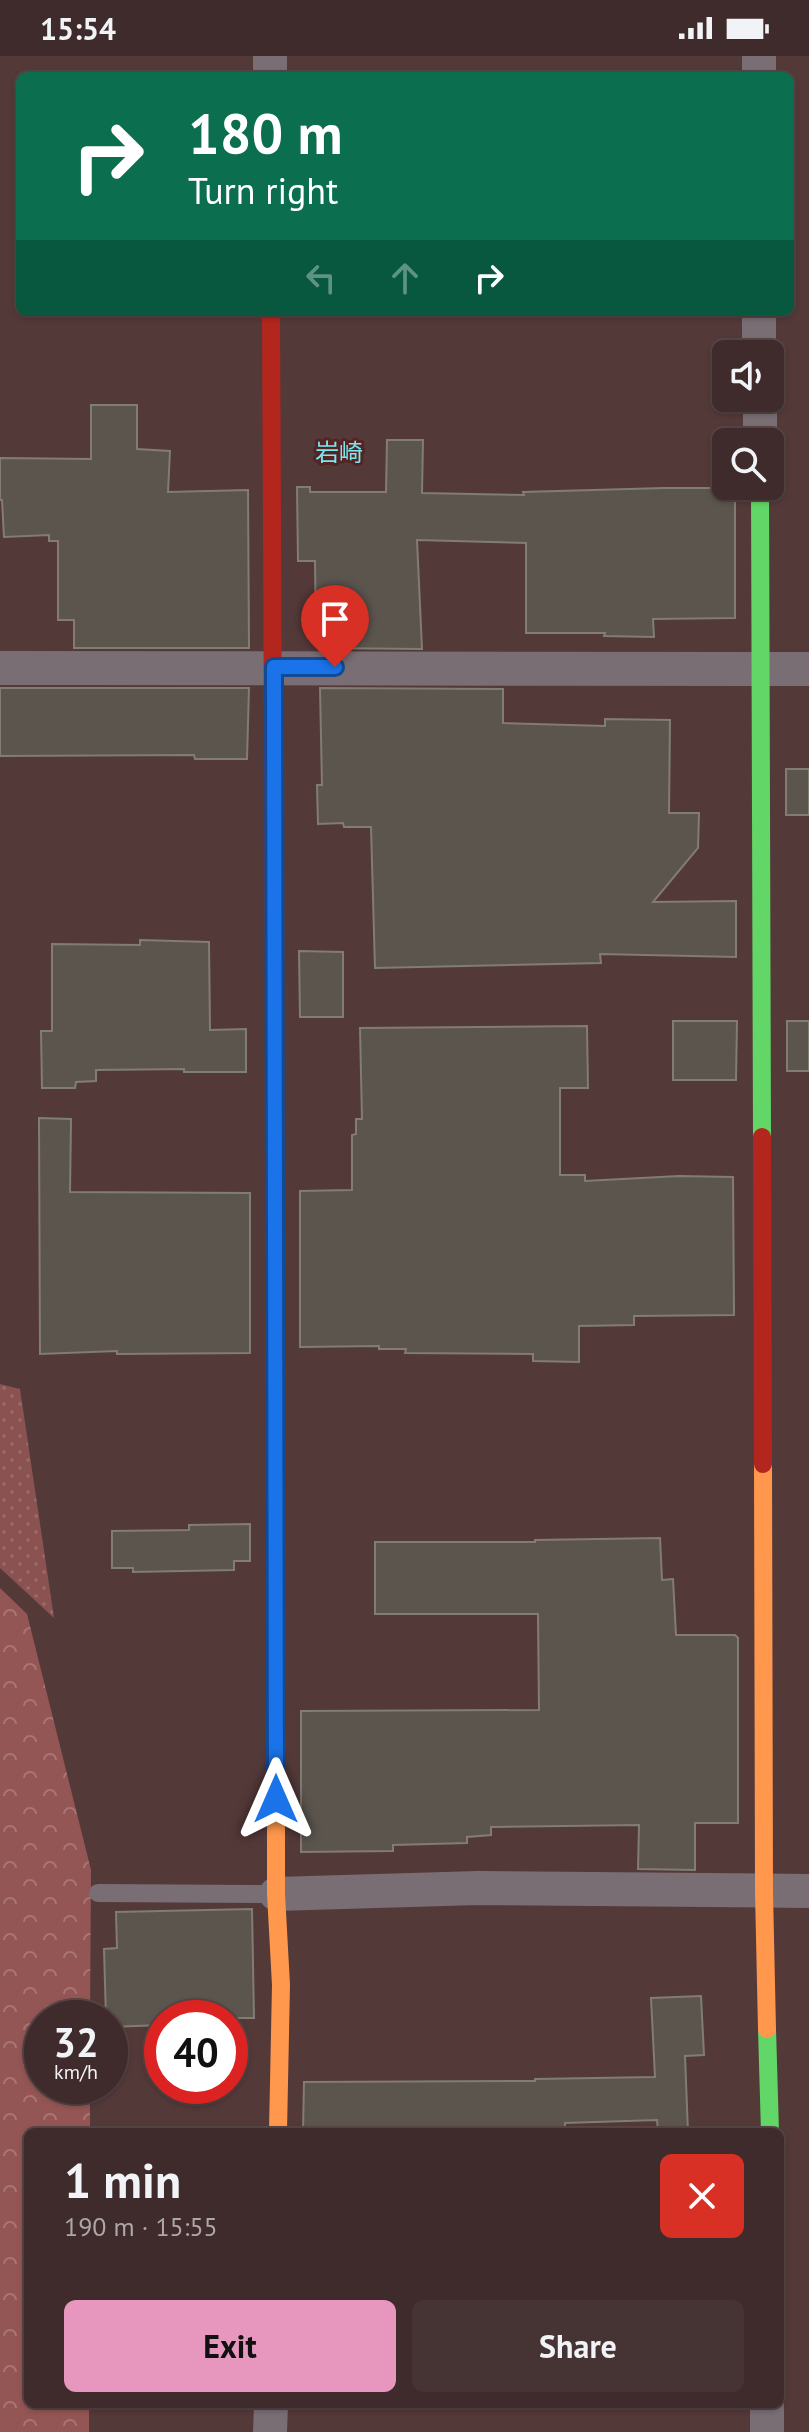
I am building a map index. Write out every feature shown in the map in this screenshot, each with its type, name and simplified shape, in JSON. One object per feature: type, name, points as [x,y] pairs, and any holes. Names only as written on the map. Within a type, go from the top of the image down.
[{"type":"street","points":[[271,316],[276,1894],[281,1985],[278,2128]]},
{"type":"street","points":[[759,316],[759,340]]},
{"type":"street","points":[[760,500],[764,1892],[770,2128]]},
{"type":"street","points":[[0,668],[809,669]]},
{"type":"street","points":[[276,1894],[478,1888],[809,1891]]},
{"type":"street","points":[[270,2432],[271,2408]]},
{"type":"street","points":[[767,2408],[767,2432]]},
{"type":"lane","points":[[98,1893],[276,1894]]},
{"type":"shaded area","points":[[0,1384],[20,1389],[54,1618],[0,1568]]},
{"type":"green space","points":[[0,1588],[27,1614],[91,1870],[90,2000],[24,2000],[24,2104],[90,2104],[90,2128],[24,2128],[24,2408],[89,2408],[89,2432],[0,2432]]},
{"type":"building","points":[[91,405],[137,405],[137,449],[170,451],[168,492],[248,490],[249,648],[74,648],[74,620],[58,620],[58,541],[49,541],[49,535],[4,537],[0,458],[91,459]]},
{"type":"building","points":[[387,440],[423,440],[422,493],[524,495],[523,492],[712,488],[712,500],[735,500],[735,618],[653,619],[654,637],[604,636],[605,633],[526,633],[526,543],[417,540],[422,649],[320,648],[320,635],[316,635],[315,561],[298,561],[297,487],[310,487],[310,492],[386,492]]},
{"type":"building","points":[[0,688],[249,688],[247,759],[195,759],[194,755],[0,756]]},
{"type":"building","points":[[320,688],[503,689],[503,723],[605,726],[605,719],[670,720],[669,813],[699,813],[698,848],[653,902],[736,901],[736,957],[600,954],[601,963],[375,968],[371,827],[344,827],[343,823],[318,824],[317,785],[322,785]]},
{"type":"building","points":[[786,769],[809,769],[809,815],[786,815]]},
{"type":"building","points":[[140,940],[209,942],[210,1030],[246,1029],[246,1072],[96,1070],[96,1081],[76,1082],[75,1088],[42,1088],[41,1031],[52,1031],[52,944],[140,945]]},
{"type":"building","points":[[299,951],[343,952],[343,1017],[300,1017]]},
{"type":"building","points":[[673,1021],[737,1021],[736,1080],[673,1080]]},
{"type":"building","points":[[787,1021],[809,1021],[809,1071],[787,1071]]},
{"type":"building","points":[[587,1026],[588,1088],[560,1088],[560,1175],[585,1175],[585,1181],[679,1176],[733,1177],[734,1315],[634,1316],[634,1325],[579,1326],[579,1362],[533,1361],[533,1354],[405,1353],[406,1349],[379,1349],[379,1346],[300,1347],[300,1191],[352,1190],[352,1135],[356,1134],[356,1119],[362,1119],[360,1028]]},
{"type":"building","points":[[39,1118],[71,1119],[70,1192],[250,1193],[250,1353],[117,1354],[117,1351],[40,1354]]},
{"type":"building","points":[[250,1524],[250,1561],[234,1561],[234,1570],[133,1572],[133,1568],[112,1568],[112,1531],[189,1530],[189,1525]]},
{"type":"building","points":[[660,1538],[662,1580],[673,1579],[676,1635],[735,1635],[738,1638],[738,1823],[695,1823],[695,1870],[638,1869],[639,1825],[491,1827],[491,1835],[467,1837],[467,1843],[393,1845],[393,1851],[301,1852],[301,1711],[539,1710],[538,1614],[375,1614],[375,1542]]},
{"type":"building","points":[[252,1909],[254,2018],[248,2018],[248,2000],[144,2000],[144,2026],[128,2026],[128,2000],[105,2000],[104,1949],[117,1948],[116,1912]]},
{"type":"building","points":[[701,1996],[704,2055],[685,2056],[688,2128],[658,2128],[657,2120],[565,2123],[565,2128],[303,2128],[304,2082],[655,2077],[651,1998]]},
{"type":"traffic: fast","points":[[760,500],[762,1137]]},
{"type":"traffic: fast","points":[[275,1279],[276,1761]]},
{"type":"traffic: fast","points":[[767,2029],[770,2128]]},
{"type":"traffic: slow","points":[[274,959],[275,1279]]},
{"type":"traffic: slow","points":[[763,1464],[767,2029]]},
{"type":"traffic: slow","points":[[276,1761],[276,1894],[281,1985],[278,2128]]},
{"type":"traffic: jam","points":[[271,316],[274,959]]},
{"type":"traffic: jam","points":[[762,1137],[763,1464]]},
{"type":"district","name":"岩崎","points":[[339,452]]},
{"type":"route","points":[[276,1799],[274,667],[335,667]]}]
